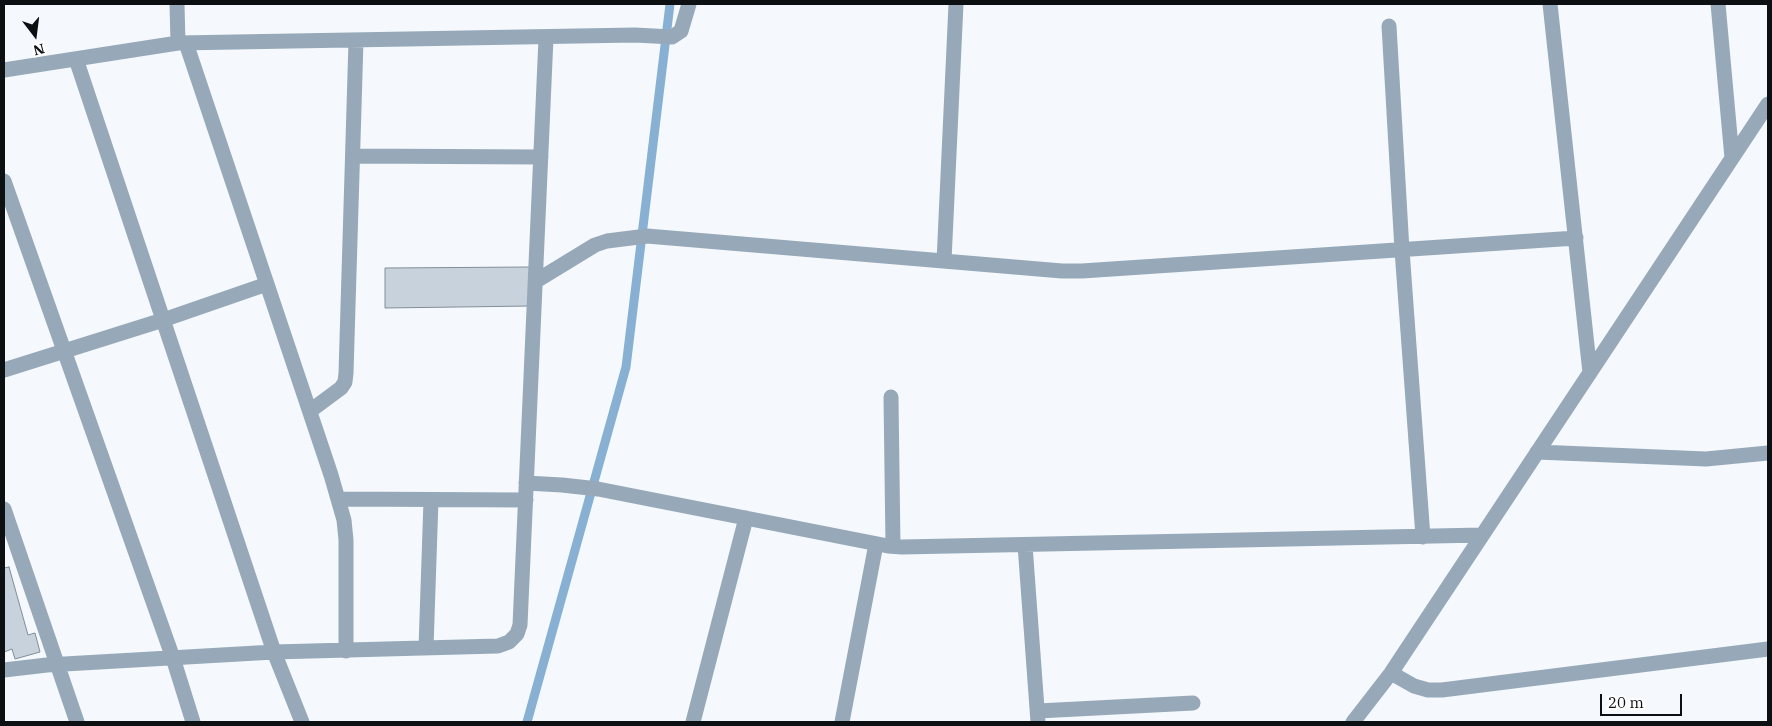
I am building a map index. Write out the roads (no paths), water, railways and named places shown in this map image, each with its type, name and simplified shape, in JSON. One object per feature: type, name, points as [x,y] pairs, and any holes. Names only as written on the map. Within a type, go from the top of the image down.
[{"type":"street","points":[[177,4],[182,43],[267,284],[344,520],[346,540],[346,651]]},
{"type":"street","points":[[4,70],[182,43],[635,35],[672,37],[681,31],[689,4]]},
{"type":"street","points":[[944,261],[956,4]]},
{"type":"street","points":[[1550,4],[1590,372]]},
{"type":"street","points":[[1718,4],[1732,158]]},
{"type":"street","points":[[1389,26],[1422,537]]},
{"type":"street","points":[[4,670],[274,652],[498,646],[509,642],[517,634],[520,625],[546,38]]},
{"type":"street","points":[[310,411],[341,388],[346,373],[356,40]]},
{"type":"street","points":[[76,59],[274,652],[302,722]]},
{"type":"street","points":[[1353,722],[1391,673],[1768,104]]},
{"type":"street","points":[[353,156],[541,157]]},
{"type":"street","points":[[4,181],[173,658],[193,722]]},
{"type":"street","points":[[536,281],[595,245],[607,241],[647,236],[1062,271],[1576,238]]},
{"type":"street","points":[[4,370],[163,320],[267,284]]},
{"type":"street","points":[[891,397],[893,546]]},
{"type":"street","points":[[1537,452],[1706,459],[1768,452]]},
{"type":"street","points":[[526,483],[598,489],[893,546],[1482,535]]},
{"type":"street","points":[[338,499],[526,500]]},
{"type":"street","points":[[426,648],[431,500]]},
{"type":"street","points":[[4,508],[77,722]]},
{"type":"street","points":[[693,722],[746,518]]},
{"type":"street","points":[[842,722],[876,544]]},
{"type":"street","points":[[1025,545],[1038,716],[1193,703]]},
{"type":"street","points":[[1391,673],[1414,686],[1428,690],[1442,690],[1768,649]]},
{"type":"waterway","points":[[527,722],[626,367],[670,4]]}]
